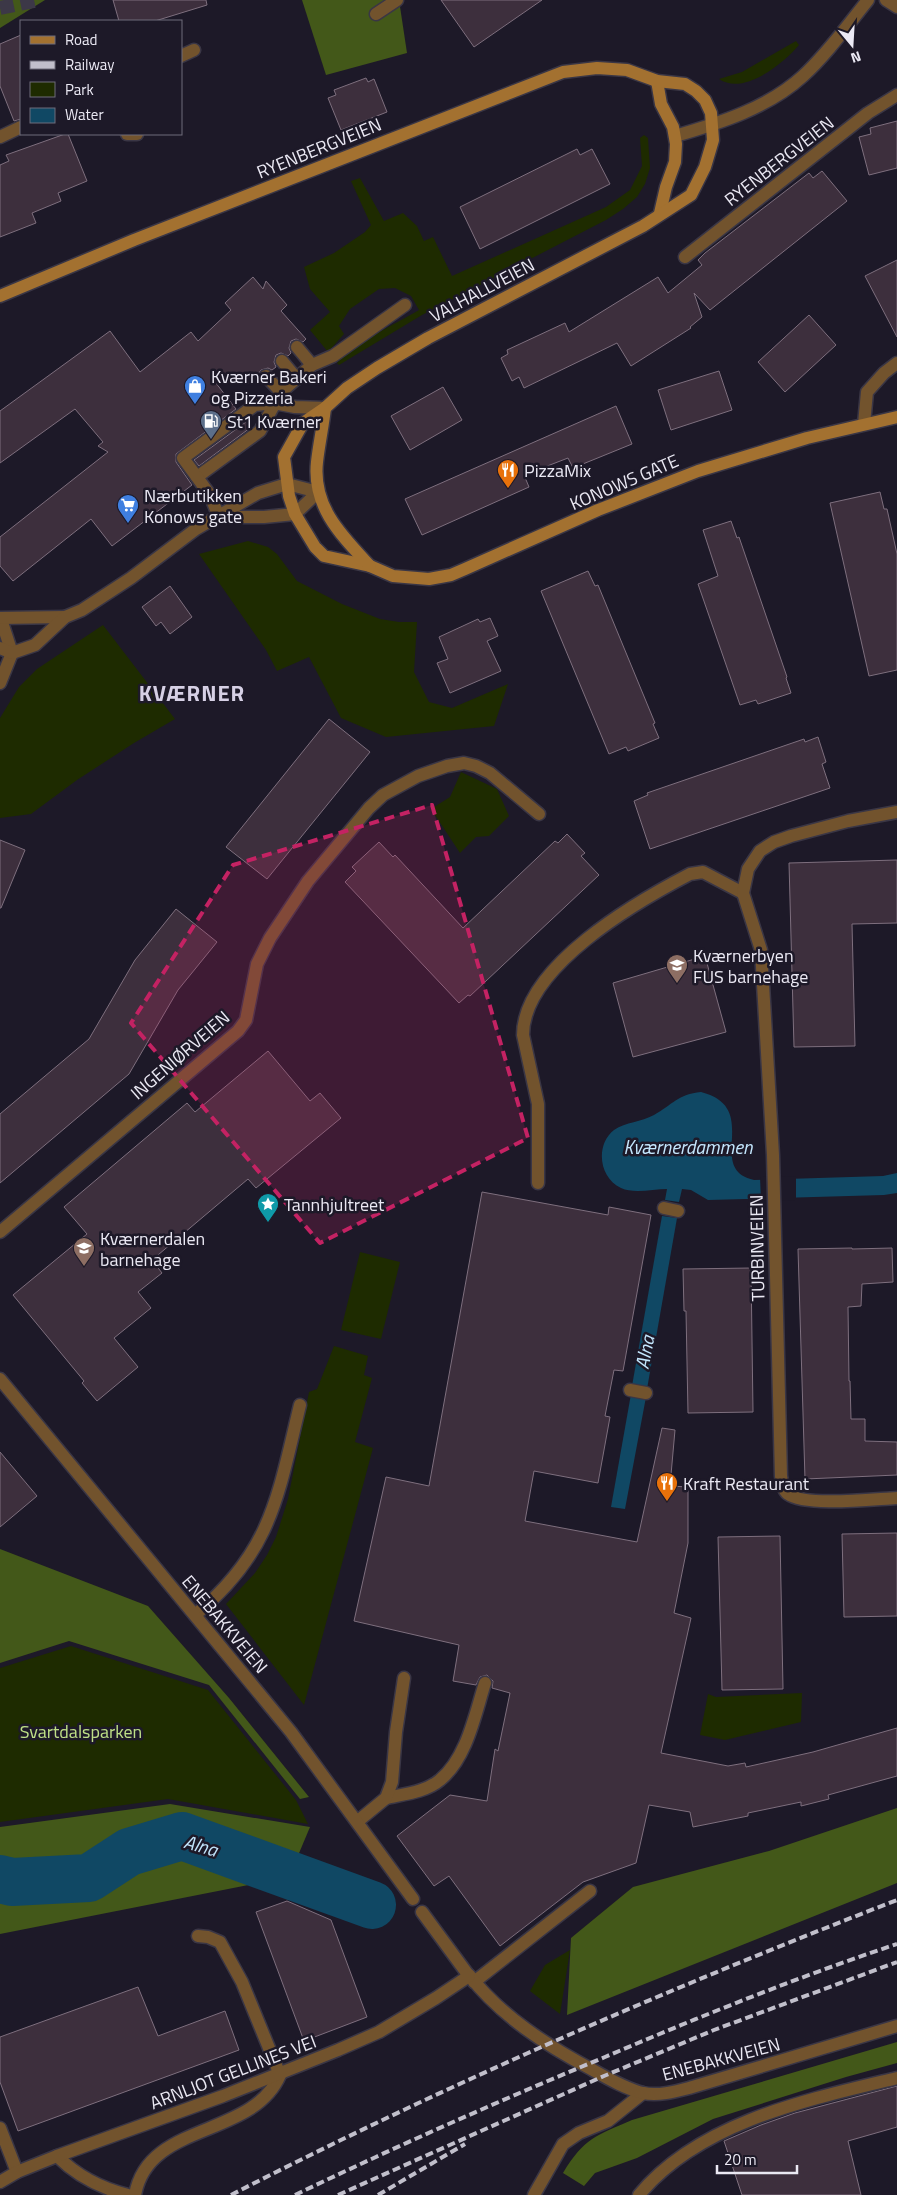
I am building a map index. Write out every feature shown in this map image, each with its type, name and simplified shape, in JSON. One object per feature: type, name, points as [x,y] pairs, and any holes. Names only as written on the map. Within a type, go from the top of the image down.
[{"type":"main road","name":"RYENBERGVEIEN","points":[[0,296],[134,240],[563,72],[597,68],[627,70],[657,81],[685,84],[705,100],[712,125]]},
{"type":"main road","points":[[657,81],[661,104],[673,127],[676,144],[674,162],[660,214]]},
{"type":"main road","name":"VALHALLVEIEN","points":[[295,514],[287,484],[284,457],[303,423],[325,408],[347,388],[428,338],[643,226],[691,195],[710,151],[712,125]]},
{"type":"main road","points":[[318,492],[317,463],[325,408]]},
{"type":"main road","name":"KONOWS GATE","points":[[295,514],[314,547],[324,556],[370,566],[393,576],[429,579],[450,575],[598,510],[698,470],[864,424],[897,417]]},
{"type":"main road","name":"KONOWS GATE","points":[[318,492],[322,505],[337,530],[370,566]]},
{"type":"street","points":[[376,14],[397,0]]},
{"type":"street","points":[[675,136],[712,125],[778,96],[802,77],[868,0]]},
{"type":"street","points":[[886,0],[897,7]]},
{"type":"street","points":[[182,56],[194,50]]},
{"type":"street","name":"RYENBERGVEIEN","points":[[685,257],[868,113],[897,95]]},
{"type":"street","points":[[0,137],[20,127]]},
{"type":"street","points":[[197,478],[260,431],[274,403],[282,392],[312,365],[333,356],[405,305]]},
{"type":"street","points":[[297,348],[312,365]]},
{"type":"street","points":[[282,361],[297,379]]},
{"type":"street","points":[[864,424],[867,392],[884,373],[897,363]]},
{"type":"street","points":[[266,376],[282,392]]},
{"type":"street","points":[[219,517],[210,495],[183,458],[255,405],[274,403],[295,407],[325,408]]},
{"type":"street","points":[[6,651],[35,645],[65,617],[90,604],[131,578],[196,529],[258,493],[287,484],[318,492]]},
{"type":"street","points":[[219,517],[264,518],[295,514],[318,492]]},
{"type":"street","points":[[0,682],[6,651],[0,619],[65,617]]},
{"type":"street","name":"INGENIØRVEIEN","points":[[0,1232],[238,1031],[246,1020],[257,964],[270,938],[308,881],[369,808],[383,795],[418,776],[447,766],[464,763],[476,766],[490,773],[539,814]]},
{"type":"street","points":[[538,1183],[538,1104],[523,1035],[523,1024],[535,993],[572,952],[611,920],[648,896],[690,874],[703,872],[743,893],[748,869],[760,851],[774,842],[848,821],[897,812]]},
{"type":"street","name":"TURBINVEIEN","points":[[743,893],[761,950],[773,1170],[781,1476],[783,1487],[788,1493],[799,1499],[815,1501],[897,1498]]},
{"type":"street","points":[[664,1208],[678,1211]]},
{"type":"street","name":"ENEBAKKVEIEN","points":[[0,1379],[292,1732],[413,1899]]},
{"type":"street","points":[[630,1390],[646,1393]]},
{"type":"street","points":[[195,1615],[223,1591],[239,1574],[266,1528],[277,1496],[300,1405]]},
{"type":"street","points":[[386,1798],[392,1782],[396,1732],[404,1678]]},
{"type":"street","points":[[358,1821],[386,1798],[416,1792],[440,1781],[452,1768],[465,1743],[485,1683]]},
{"type":"street","name":"ARNLJOT GELLINES VEI","points":[[0,2182],[17,2172],[57,2156],[280,2075],[379,2032],[471,1978],[590,1891]]},
{"type":"street","name":"ENEBAKKVEIEN","points":[[422,1912],[471,1978],[500,2008],[556,2051],[611,2080],[643,2093],[660,2094],[689,2088],[897,2026]]},
{"type":"street","points":[[135,2195],[137,2182],[146,2165],[156,2156],[171,2146],[248,2111],[263,2101],[274,2088],[280,2075],[242,1982],[220,1942],[208,1937],[198,1936]]},
{"type":"street","points":[[639,2195],[664,2168],[713,2138],[752,2120],[825,2096],[897,2078]]},
{"type":"street","points":[[534,2195],[563,2144],[579,2133],[608,2121],[643,2093]]},
{"type":"street","points":[[0,2128],[17,2172]]},
{"type":"street","points":[[57,2156],[89,2182],[111,2191],[128,2195]]},
{"type":"highlighted area","points":[[432,805],[528,1138],[320,1243],[131,1023],[233,865]]},
{"type":"green space","points":[[0,0],[45,0],[0,28]]},
{"type":"green space","points":[[302,0],[399,0],[407,53],[326,75]]},
{"type":"green space","points":[[796,41],[799,45],[784,60],[763,75],[740,83],[729,83],[719,79],[742,72]]},
{"type":"green space","points":[[644,135],[648,138],[650,168],[645,184],[637,197],[606,220],[422,315],[339,365],[337,363],[354,348],[419,310],[411,296],[395,288],[379,289],[350,309],[339,326],[344,334],[328,352],[310,330],[330,312],[310,289],[304,267],[334,253],[365,232],[371,225],[351,181],[360,178],[384,221],[403,213],[417,226],[424,241],[433,237],[452,276],[606,207],[630,190],[642,166],[640,138]]},
{"type":"green space","points":[[248,541],[268,547],[277,554],[297,581],[342,604],[380,619],[417,622],[414,672],[429,702],[452,708],[508,684],[494,726],[386,737],[341,718],[309,657],[277,671],[266,650],[199,554]]},
{"type":"green space","points":[[103,625],[175,719],[77,780],[31,814],[0,818],[0,718],[19,687],[37,669]]},
{"type":"green space","points":[[461,772],[497,789],[509,816],[489,836],[476,837],[460,853],[431,809],[450,797]]},
{"type":"green space","points":[[360,1252],[400,1262],[381,1339],[341,1330]]},
{"type":"green space","points":[[334,1346],[368,1356],[364,1375],[372,1378],[355,1442],[373,1448],[304,1705],[226,1604],[255,1573],[276,1537],[288,1499],[309,1392],[317,1389]]},
{"type":"green space","points":[[0,1549],[148,1606],[229,1698],[309,1797],[300,1799],[209,1685],[69,1641],[0,1663]]},
{"type":"green space","name":"Svartdalsparken","points":[[71,1646],[208,1690],[296,1800],[308,1824],[168,1799],[0,1822],[0,1668]]},
{"type":"green space","points":[[802,1693],[801,1722],[725,1740],[700,1735],[708,1694],[716,1697]]},
{"type":"green space","points":[[170,1804],[310,1827],[289,1877],[0,1934],[0,1827]]},
{"type":"green space","points":[[897,1808],[897,1883],[567,2015],[571,1938],[633,1887],[769,1851]]},
{"type":"green space","points":[[570,1950],[560,2014],[530,1991],[545,1965]]},
{"type":"green space","points":[[897,2042],[897,2063],[713,2119],[637,2158],[595,2173],[584,2186],[563,2173],[578,2152],[592,2139],[632,2120]]},
{"type":"water","name":"Kværnerdammen","points":[[701,1092],[719,1100],[728,1111],[732,1124],[733,1164],[740,1174],[754,1180],[883,1176],[897,1173],[897,1193],[884,1195],[708,1200],[691,1190],[682,1189],[679,1202],[665,1200],[667,1189],[626,1190],[608,1177],[602,1161],[602,1152],[608,1136],[614,1130],[623,1125],[654,1115],[686,1095]]},
{"type":"water","points":[[662,1216],[677,1218],[647,1389],[632,1386]]},
{"type":"water","points":[[631,1394],[646,1397],[625,1509],[611,1507]]},
{"type":"pier","points":[[796,1176],[796,1200],[761,1201],[760,1177]]},
{"type":"building","points":[[113,0],[206,0],[207,5],[158,20],[119,20]]},
{"type":"building","points":[[441,0],[542,0],[474,47]]},
{"type":"building","points":[[20,35],[20,119],[14,121],[0,86],[0,44]]},
{"type":"building","points":[[366,78],[368,82],[374,79],[387,112],[341,130],[328,98],[336,95],[334,90]]},
{"type":"building","points":[[897,121],[897,168],[869,175],[859,137],[871,134],[870,128]]},
{"type":"building","points":[[62,135],[68,135],[87,181],[58,193],[61,201],[32,213],[36,223],[0,237],[0,165],[9,161],[6,155]]},
{"type":"building","points":[[577,149],[580,155],[592,149],[610,184],[480,249],[460,207]]},
{"type":"building","points":[[822,171],[847,201],[710,310],[694,293],[702,317],[691,328],[631,366],[617,343],[524,388],[519,377],[512,381],[501,358],[508,354],[507,350],[565,323],[569,332],[658,277],[668,293],[702,265],[698,260],[705,253],[809,173],[813,178]]},
{"type":"building","points":[[897,260],[897,337],[865,276]]},
{"type":"building","points":[[253,277],[263,289],[266,281],[287,305],[281,311],[306,339],[303,342],[296,339],[291,341],[289,348],[291,353],[288,356],[281,353],[276,355],[274,362],[276,367],[272,370],[268,368],[261,370],[258,374],[260,381],[256,384],[212,378],[236,409],[176,454],[176,462],[192,485],[112,546],[91,519],[13,581],[0,566],[0,537],[108,452],[98,446],[103,442],[75,409],[0,463],[0,411],[110,331],[140,372],[191,332],[198,341],[231,310],[225,303]]},
{"type":"building","points":[[809,315],[836,345],[785,392],[758,362]]},
{"type":"building","points":[[719,371],[732,410],[671,430],[658,390]]},
{"type":"building","points":[[443,387],[462,420],[410,450],[391,416]]},
{"type":"building","points":[[616,406],[632,444],[573,468],[568,458],[524,475],[529,487],[422,535],[405,499]]},
{"type":"building","points":[[246,422],[250,428],[199,466],[194,460]]},
{"type":"building","points":[[880,492],[884,509],[887,509],[897,554],[897,670],[869,676],[830,503]]},
{"type":"building","points":[[731,521],[737,538],[739,537],[791,693],[758,704],[756,700],[740,705],[698,584],[718,576],[703,530]]},
{"type":"building","points":[[588,571],[595,586],[598,585],[655,723],[653,724],[659,738],[628,751],[626,747],[609,754],[541,591]]},
{"type":"building","points":[[170,586],[192,617],[170,634],[161,622],[156,626],[142,607]]},
{"type":"building","points":[[490,618],[498,636],[487,641],[501,671],[450,693],[437,663],[448,659],[439,637],[478,619],[480,622]]},
{"type":"building","points":[[329,719],[370,752],[267,879],[226,847]]},
{"type":"building","points":[[818,737],[826,762],[822,764],[830,788],[650,849],[634,801],[648,795],[647,793],[804,739],[805,742]]},
{"type":"building","points":[[567,834],[585,853],[581,856],[599,875],[470,996],[468,995],[459,1003],[345,882],[356,871],[352,867],[379,842],[393,857],[395,855],[463,928],[555,841],[558,843]]},
{"type":"building","points":[[0,840],[25,850],[1,908],[0,908]]},
{"type":"building","points":[[897,860],[897,923],[852,924],[855,1046],[794,1047],[789,863]]},
{"type":"building","points":[[176,909],[217,942],[178,990],[129,1074],[0,1183],[0,1114],[89,1039],[135,960]]},
{"type":"building","points":[[705,956],[726,1032],[633,1057],[613,983]]},
{"type":"building","points":[[268,1051],[310,1101],[320,1093],[341,1118],[256,1188],[248,1179],[152,1260],[162,1273],[138,1292],[151,1308],[114,1338],[138,1367],[97,1401],[82,1383],[84,1381],[13,1295],[87,1234],[64,1207],[187,1103],[195,1112]]},
{"type":"building","points":[[482,1192],[608,1215],[609,1207],[651,1215],[623,1371],[614,1370],[605,1416],[610,1417],[598,1483],[534,1471],[525,1521],[637,1542],[662,1428],[675,1430],[670,1486],[688,1487],[688,1543],[674,1613],[691,1618],[661,1753],[728,1766],[745,1763],[746,1767],[813,1752],[897,1728],[897,1776],[828,1795],[829,1799],[801,1806],[801,1802],[748,1813],[748,1816],[693,1827],[690,1812],[649,1805],[636,1863],[583,1882],[500,1946],[449,1876],[434,1886],[397,1836],[450,1795],[487,1801],[495,1749],[498,1751],[510,1693],[492,1688],[493,1681],[487,1675],[480,1677],[476,1685],[453,1681],[459,1645],[354,1621],[386,1477],[429,1486]]},
{"type":"building","points":[[892,1248],[893,1282],[862,1284],[861,1306],[848,1307],[849,1381],[851,1419],[865,1419],[865,1441],[897,1442],[897,1475],[805,1479],[798,1249]]},
{"type":"building","points":[[751,1268],[753,1412],[688,1413],[686,1311],[684,1311],[683,1269]]},
{"type":"building","points":[[0,1452],[37,1496],[0,1527]]},
{"type":"building","points":[[897,1533],[897,1616],[844,1617],[842,1534]]},
{"type":"building","points":[[780,1536],[783,1689],[722,1690],[718,1537]]},
{"type":"building","points":[[287,1901],[331,1920],[367,2017],[304,2041],[256,1912]]},
{"type":"building","points":[[138,1987],[158,2036],[225,2011],[239,2050],[18,2131],[0,2082],[0,2037]]},
{"type":"building","points":[[897,2086],[897,2127],[848,2141],[861,2195],[742,2195],[724,2141],[795,2113]]},
{"type":"waterway","name":"Alna","points":[[0,1879],[12,1882],[89,1878],[129,1852],[182,1836],[372,1905]]},
{"type":"tunnel","points":[[0,8],[38,0]]},
{"type":"railway","points":[[231,2195],[394,2114],[560,2039],[812,1933],[897,1900]]},
{"type":"railway","points":[[295,2195],[449,2124],[641,2042],[786,1983],[897,1944]]},
{"type":"railway","points":[[338,2195],[604,2076],[714,2030],[897,1962]]},
{"type":"railway","points":[[378,2195],[465,2144]]},
{"type":"place","name":"Kværner Bakeri og Pizzeria","points":[[195,405]]},
{"type":"place","name":"St1 Kværner","points":[[211,440]]},
{"type":"place","name":"PizzaMix","points":[[508,489]]},
{"type":"place","name":"Nærbutikken Konows gate","points":[[128,524]]},
{"type":"place","name":"Kværnerbyen FUS barnehage","points":[[677,984]]},
{"type":"place","name":"Tannhjultreet","points":[[268,1223]]},
{"type":"place","name":"Kværnerdalen barnehage","points":[[84,1267]]},
{"type":"place","name":"Kraft Restaurant","points":[[667,1502]]},
{"type":"district","name":"KVÆRNER","points":[[192,693]]}]
